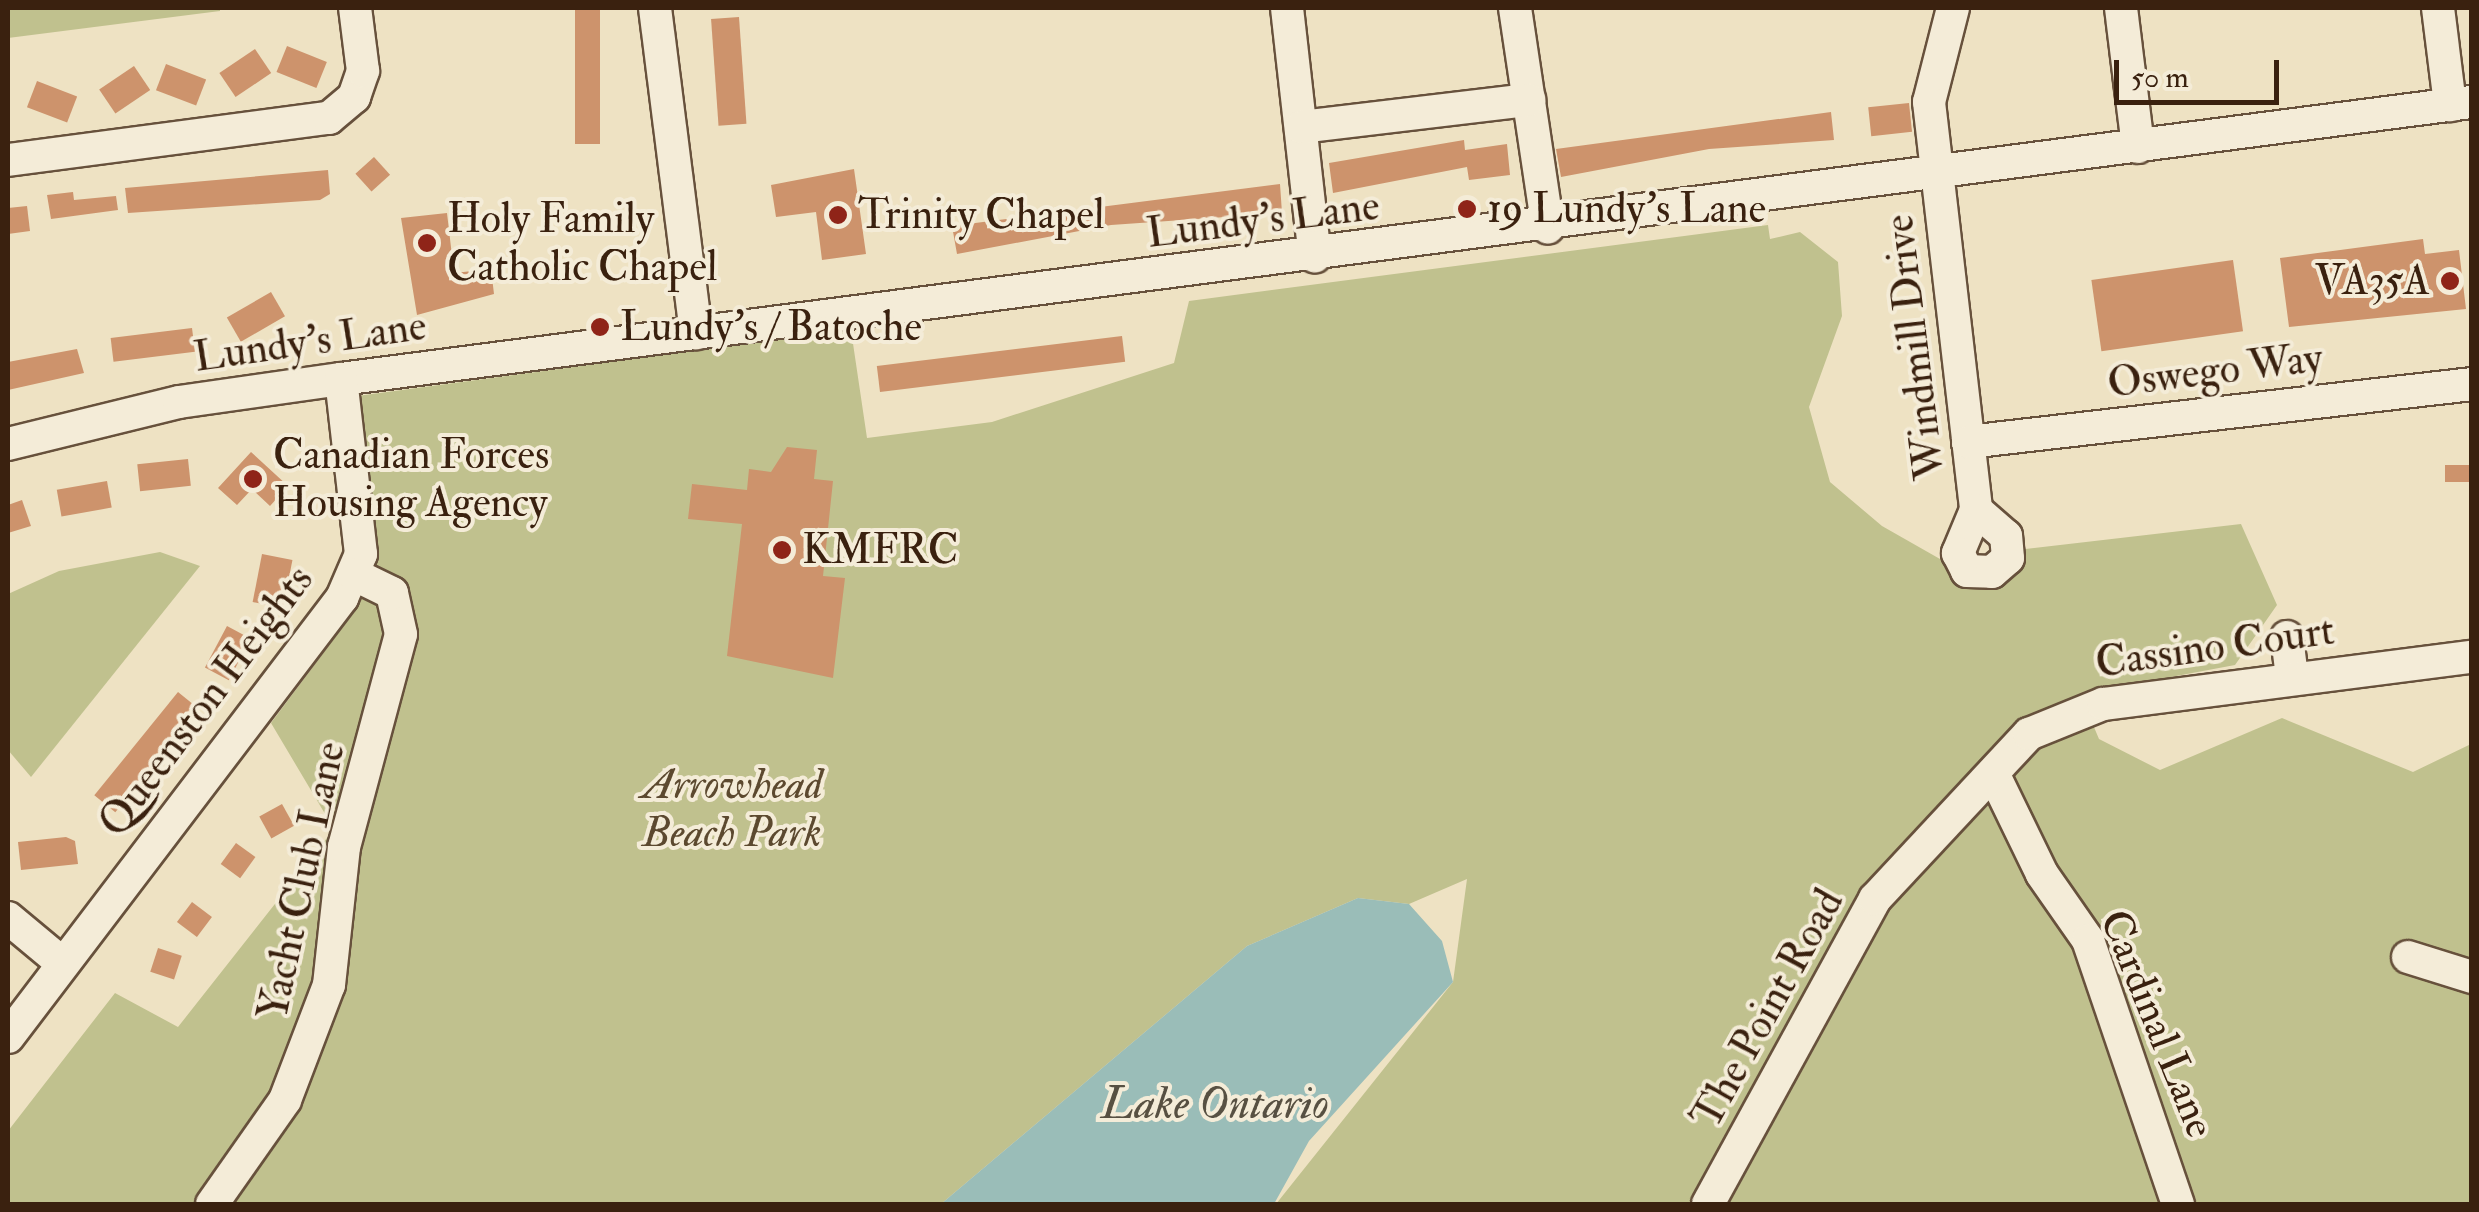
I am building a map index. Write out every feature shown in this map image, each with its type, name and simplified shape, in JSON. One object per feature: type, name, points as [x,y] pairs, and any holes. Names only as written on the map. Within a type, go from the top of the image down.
[{"type":"street","points":[[8,160],[329,118],[354,97],[362,71],[355,8]]},
{"type":"street","points":[[655,8],[696,333]]},
{"type":"street","points":[[1287,8],[1315,256]]},
{"type":"street","points":[[1514,8],[1548,228]]},
{"type":"street","name":"Windmill Drive","points":[[1953,8],[1929,102],[1976,510]]},
{"type":"street","points":[[2120,8],[2138,147]]},
{"type":"street","points":[[2438,8],[2461,104]]},
{"type":"street","points":[[1300,127],[1529,100]]},
{"type":"street","name":"Lundy's Lane","points":[[8,444],[179,402],[341,379],[1548,228],[2461,104]]},
{"type":"street","name":"Queenston Heights","points":[[8,1036],[353,574],[361,554],[341,379]]},
{"type":"street","name":"Oswego Way","points":[[1968,442],[2472,384]]},
{"type":"street","name":"Yacht Club Lane","points":[[212,1204],[285,1100],[329,986],[344,846],[401,634],[392,594],[353,574]]},
{"type":"street","points":[[2287,637],[2292,677]]},
{"type":"street","name":"Cassino Court","points":[[1993,772],[2065,713],[2292,677],[2472,657]]},
{"type":"street","name":"The Point Road","points":[[1708,1204],[1850,937],[1993,772]]},
{"type":"street","name":"Cardinal Lane","points":[[1993,772],[2042,874],[2088,940],[2178,1204]]},
{"type":"street","points":[[8,918],[62,962]]},
{"type":"street","points":[[2408,957],[2472,977]]},
{"type":"green space","points":[[8,8],[220,8],[220,11],[8,38]]},
{"type":"green space","name":"Arrowhead Beach Park","points":[[1768,225],[1770,239],[1800,232],[1838,262],[1842,316],[1809,407],[1830,482],[1882,526],[1940,559],[2241,524],[2277,605],[2235,665],[2080,694],[2099,739],[2160,770],[2282,718],[2413,772],[2471,744],[2471,1204],[1276,1204],[1453,982],[1467,879],[1409,904],[1358,898],[1247,946],[941,1204],[8,1204],[8,1131],[115,993],[178,1027],[334,829],[271,723],[354,612],[371,553],[357,396],[851,330],[867,438],[992,422],[1174,363],[1189,301]]},
{"type":"green space","points":[[160,552],[200,566],[31,777],[8,750],[8,594],[59,571]]},
{"type":"water","name":"Lake Ontario","points":[[1358,898],[1409,904],[1442,941],[1453,982],[1309,1141],[1274,1204],[941,1204],[1247,946]]},
{"type":"building","points":[[575,8],[600,8],[600,144],[575,144]]},
{"type":"building","points":[[739,17],[746,124],[719,126],[711,19]]},
{"type":"building","points":[[287,46],[327,62],[316,88],[277,72]]},
{"type":"building","points":[[255,49],[271,73],[236,97],[219,73]]},
{"type":"building","points":[[166,64],[206,79],[196,106],[156,90]]},
{"type":"building","points":[[134,66],[150,90],[115,114],[99,89]]},
{"type":"building","points":[[37,81],[77,96],[67,123],[27,107]]},
{"type":"building","points":[[1909,103],[1912,132],[1871,136],[1868,107]]},
{"type":"building","points":[[1831,112],[1834,140],[1709,149],[1561,177],[1556,149]]},
{"type":"building","points":[[1464,140],[1465,150],[1507,144],[1510,175],[1469,180],[1467,167],[1333,193],[1329,163]]},
{"type":"building","points":[[374,157],[390,175],[371,192],[355,174]]},
{"type":"building","name":"Trinity Chapel","points":[[854,169],[866,254],[822,260],[816,212],[776,217],[771,185]]},
{"type":"building","points":[[328,170],[330,194],[320,200],[128,213],[125,188]]},
{"type":"building","points":[[1280,184],[1282,213],[1111,225],[957,254],[952,226]]},
{"type":"building","points":[[73,192],[74,200],[116,196],[118,210],[51,219],[47,195]]},
{"type":"building","points":[[27,206],[30,231],[8,234],[8,208]]},
{"type":"building","name":"Holy Family Catholic Chapel","points":[[447,213],[454,273],[491,269],[494,294],[417,315],[401,218]]},
{"type":"building","points":[[2423,239],[2425,254],[2459,250],[2466,309],[2289,327],[2280,258]]},
{"type":"building","points":[[2233,260],[2243,331],[2101,351],[2091,280]]},
{"type":"building","points":[[271,292],[285,316],[241,342],[227,318]]},
{"type":"building","points":[[192,328],[195,352],[114,362],[111,338]]},
{"type":"building","points":[[1122,336],[1125,362],[880,392],[877,366]]},
{"type":"building","points":[[77,349],[84,373],[8,390],[8,362]]},
{"type":"building","name":"KMFRC","points":[[787,447],[817,450],[814,479],[833,481],[823,576],[845,578],[833,678],[727,656],[742,524],[688,519],[692,484],[747,490],[749,469],[771,472]]},
{"type":"building","name":"Canadian Forces Housing Agency","points":[[251,452],[288,486],[270,506],[252,489],[237,505],[218,488]]},
{"type":"building","points":[[188,459],[191,486],[140,491],[137,464]]},
{"type":"building","points":[[2445,465],[2472,465],[2472,482],[2445,482]]},
{"type":"building","points":[[107,481],[112,508],[61,516],[57,490]]},
{"type":"building","points":[[22,500],[31,526],[8,533],[8,505]]},
{"type":"building","points":[[262,554],[292,560],[283,608],[253,602]]},
{"type":"building","points":[[227,626],[251,639],[229,680],[205,667]]},
{"type":"building","points":[[178,692],[199,709],[115,812],[94,795]]},
{"type":"building","points":[[282,804],[294,826],[271,838],[259,817]]},
{"type":"building","points":[[66,837],[75,841],[78,864],[21,870],[18,842]]},
{"type":"building","points":[[236,843],[255,857],[240,878],[221,864]]},
{"type":"building","points":[[192,902],[212,917],[197,937],[177,922]]},
{"type":"building","points":[[158,948],[182,956],[174,980],[150,972]]},
{"type":"place","name":"19 Lundy's Lane","points":[[1467,209]]},
{"type":"place","name":"Trinity Chapel","points":[[838,215]]},
{"type":"place","name":"Holy Family Catholic Chapel","points":[[427,243]]},
{"type":"place","name":"VA35A","points":[[2450,281]]},
{"type":"place","name":"Lundy's / Batoche","points":[[600,327]]},
{"type":"place","name":"Canadian Forces Housing Agency","points":[[253,479]]},
{"type":"place","name":"KMFRC","points":[[782,550]]}]
